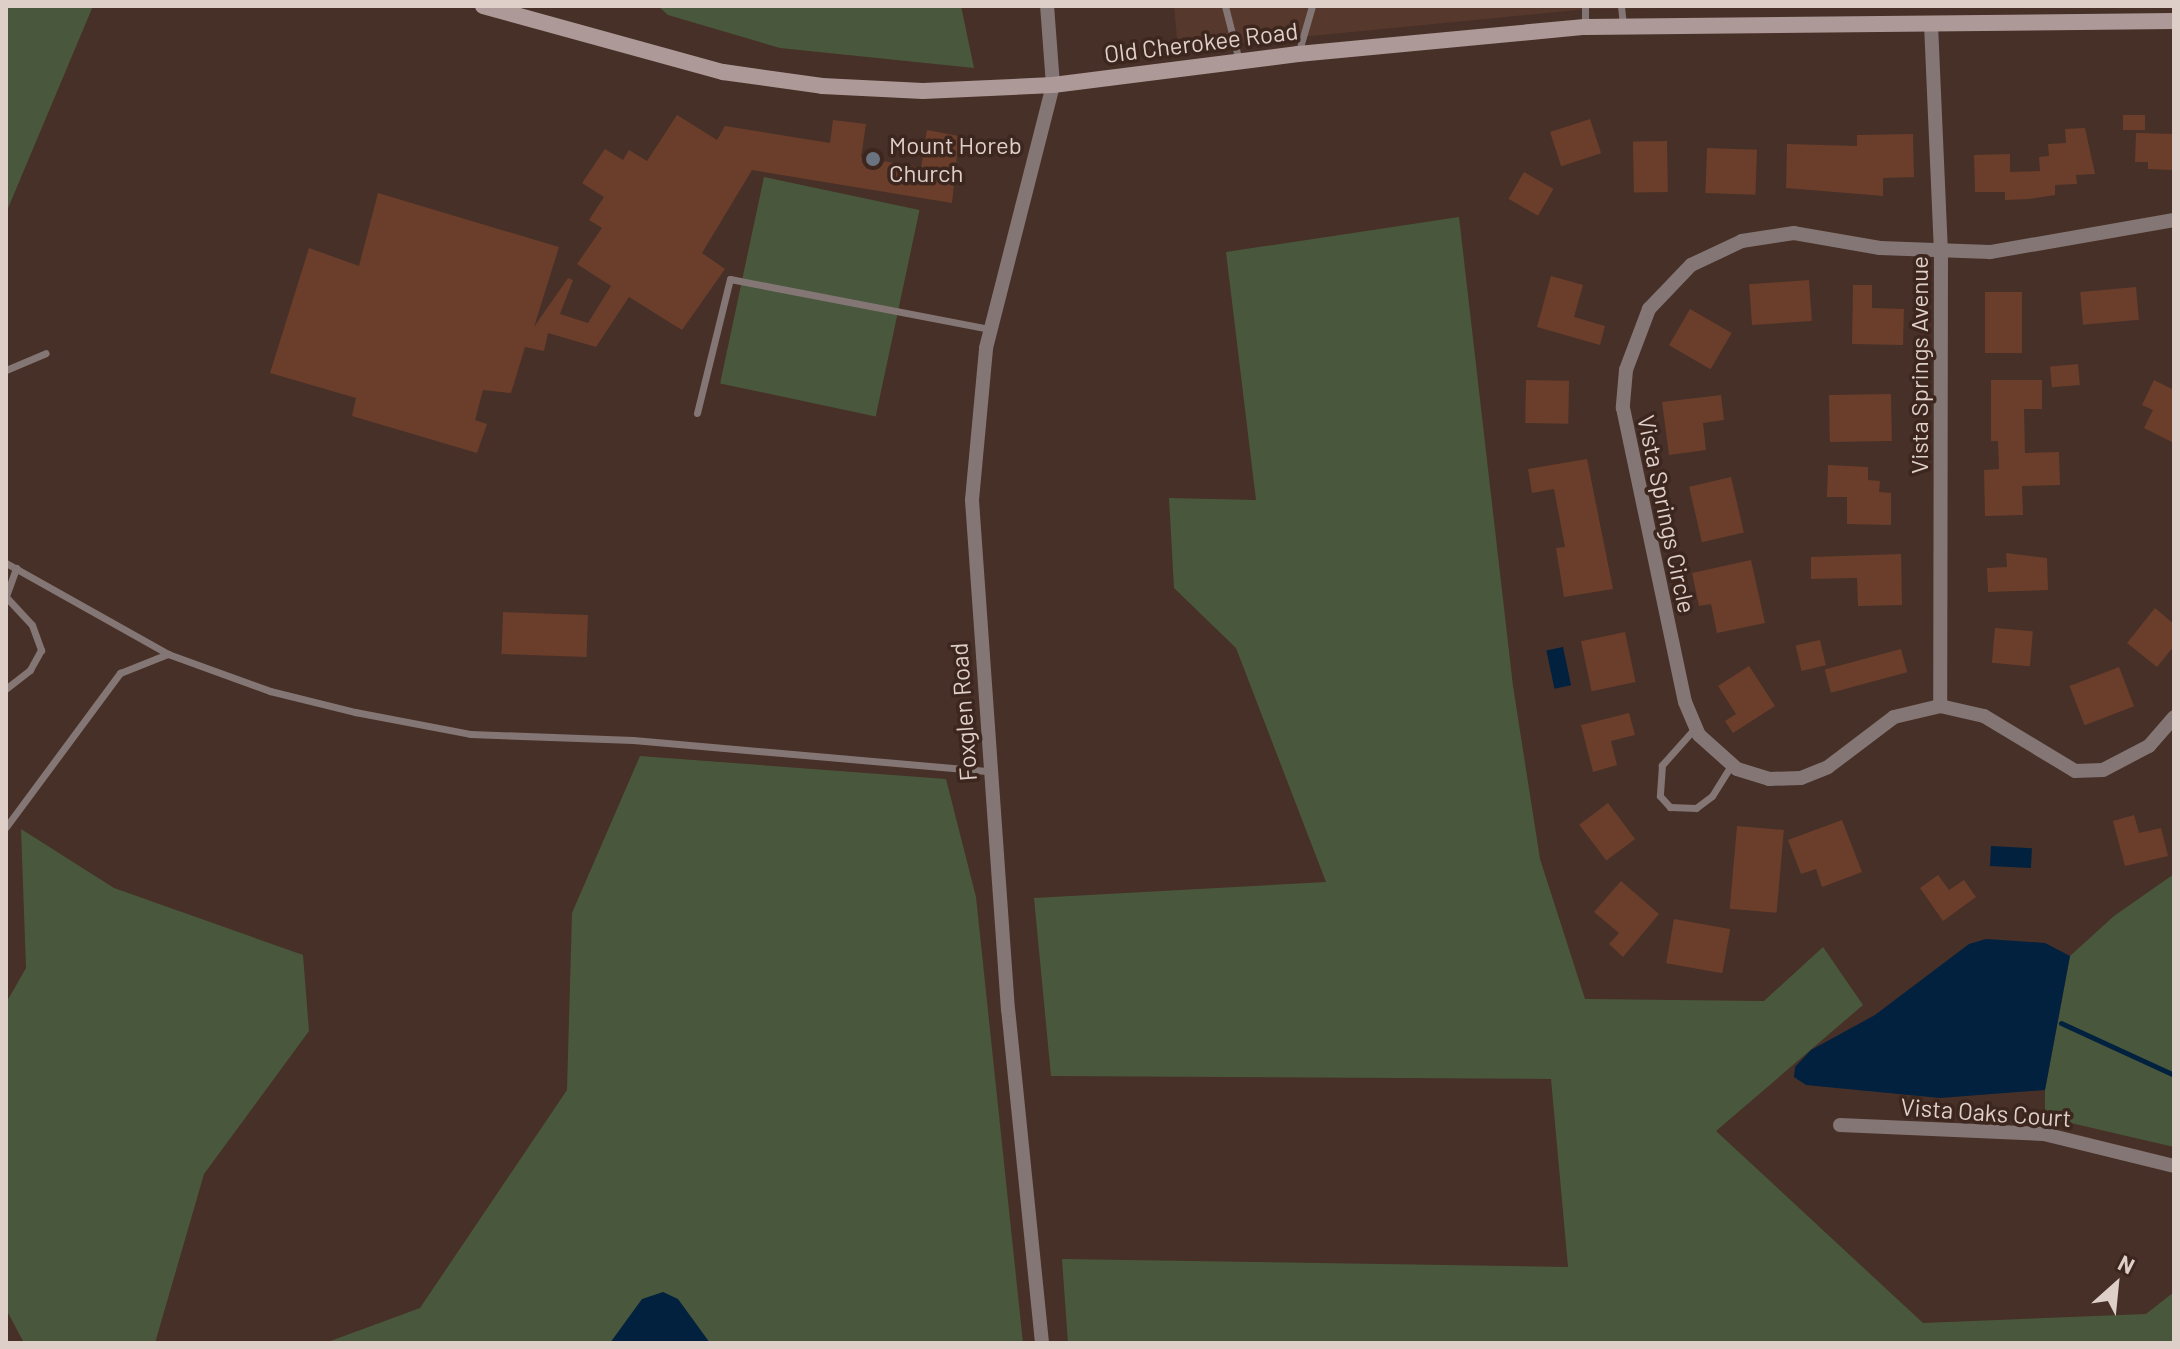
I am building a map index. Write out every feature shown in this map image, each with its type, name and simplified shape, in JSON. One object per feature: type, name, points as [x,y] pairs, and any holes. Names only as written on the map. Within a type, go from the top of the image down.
[{"type":"street","name":"Old Cherokee Road","points":[[483,6],[623,49],[791,82],[923,91],[1053,85],[1298,54],[1585,27],[2174,21]]},
{"type":"street","name":"Foxglen Road","points":[[1042,1343],[990,771],[972,500],[990,329],[1053,85],[1047,6]]},
{"type":"street","name":"Vista Springs Avenue","points":[[1931,24],[1941,249],[1940,706]]},
{"type":"street","name":"Vista Springs Circle","points":[[2174,220],[2045,246],[1990,252],[1880,248],[1794,233],[1742,241],[1691,265],[1662,292],[1639,325],[1623,408],[1685,702],[1695,728],[1710,749],[1731,765],[1769,779],[1801,778],[1828,767],[1894,717],[1940,706],[1984,716],[2075,771],[2103,770],[2134,757],[2174,717]]},
{"type":"street","name":"Vista Oaks Court","points":[[1840,1125],[2044,1134],[2174,1166]]},
{"type":"lane","points":[[1225,6],[1239,61]]},
{"type":"lane","points":[[1298,54],[1312,6]]},
{"type":"lane","points":[[1585,6],[1585,27]]},
{"type":"lane","points":[[1621,6],[1623,26]]},
{"type":"lane","points":[[697,413],[730,279],[990,329]]},
{"type":"lane","points":[[6,370],[46,353]]},
{"type":"lane","points":[[6,563],[168,654],[270,691],[470,734],[633,740],[990,771]]},
{"type":"lane","points":[[6,689],[30,670],[41,650],[32,625],[6,597],[16,568]]},
{"type":"lane","points":[[6,827],[120,673],[168,654]]},
{"type":"lane","points":[[1695,728],[1662,765],[1660,796],[1670,807],[1696,808],[1712,796],[1731,765]]},
{"type":"shaded area","points":[[1174,6],[1886,6],[1587,9],[1178,49]]},
{"type":"green space","points":[[6,6],[93,6],[6,213]]},
{"type":"green space","points":[[658,6],[961,6],[974,68],[780,48],[668,15]]},
{"type":"green space","points":[[764,177],[920,210],[876,416],[720,383]]},
{"type":"green space","points":[[1459,217],[1513,686],[1540,859],[1585,999],[1764,1001],[1823,947],[1863,1005],[1716,1131],[1923,1323],[2146,1314],[2174,1292],[2174,1343],[1068,1343],[1062,1259],[1568,1267],[1551,1079],[1051,1076],[1034,898],[1326,882],[1236,648],[1174,588],[1169,498],[1256,500],[1226,252]]},
{"type":"green space","points":[[640,756],[946,779],[976,897],[1023,1343],[325,1343],[420,1308],[567,1090],[572,913]]},
{"type":"green space","points":[[21,829],[114,888],[303,955],[309,1031],[204,1174],[155,1343],[24,1343],[6,1309],[6,1003],[26,968]]},
{"type":"green space","points":[[2174,874],[2174,1147],[2045,1117],[2045,1090],[2070,956],[2114,916]]},
{"type":"water","points":[[1563,647],[1571,685],[1554,689],[1546,651]]},
{"type":"water","points":[[1991,846],[2032,848],[2031,868],[1990,866]]},
{"type":"water","points":[[1986,939],[2045,943],[2070,956],[2045,1090],[1940,1098],[1806,1085],[1794,1077],[1795,1067],[1811,1050],[1875,1015],[1969,944]]},
{"type":"water","points":[[663,1292],[678,1299],[710,1343],[610,1343],[642,1299]]},
{"type":"building","points":[[677,115],[717,140],[725,126],[830,143],[833,120],[866,124],[861,157],[921,168],[927,130],[959,136],[952,203],[752,170],[702,253],[725,269],[682,330],[629,297],[596,347],[548,333],[544,351],[525,347],[511,393],[483,390],[475,420],[487,424],[477,453],[352,416],[356,398],[270,373],[309,248],[359,266],[378,193],[559,247],[534,327],[568,278],[573,280],[560,314],[588,323],[611,286],[577,264],[602,228],[589,220],[604,197],[582,183],[605,149],[623,160],[629,150],[647,161]]},
{"type":"building","points":[[2123,115],[2145,115],[2145,130],[2123,130]]},
{"type":"building","points":[[1590,119],[1601,153],[1561,166],[1550,132]]},
{"type":"building","points":[[2085,128],[2095,174],[2076,175],[2077,184],[2055,185],[2055,195],[2029,199],[2005,200],[2005,192],[1975,192],[1974,155],[2010,154],[2010,172],[2040,171],[2039,157],[2049,156],[2048,144],[2066,143],[2065,129]]},
{"type":"building","points":[[2136,133],[2174,134],[2174,170],[2148,169],[2148,162],[2135,162]]},
{"type":"building","points":[[1913,134],[1914,177],[1883,178],[1883,196],[1786,188],[1787,144],[1857,146],[1857,135]]},
{"type":"building","points":[[1667,141],[1668,192],[1634,193],[1633,142]]},
{"type":"building","points":[[1707,148],[1757,150],[1755,195],[1705,193]]},
{"type":"building","points":[[1524,172],[1553,189],[1538,216],[1508,199]]},
{"type":"building","points":[[1551,276],[1583,285],[1574,317],[1605,326],[1600,345],[1537,327]]},
{"type":"building","points":[[1809,280],[1812,321],[1752,325],[1749,284]]},
{"type":"building","points":[[1853,285],[1872,285],[1872,308],[1904,309],[1903,345],[1852,344]]},
{"type":"building","points":[[2136,287],[2139,320],[2083,325],[2080,292]]},
{"type":"building","points":[[1985,292],[2022,292],[2022,353],[1985,353]]},
{"type":"building","points":[[1690,309],[1732,333],[1711,369],[1669,345]]},
{"type":"building","points":[[2078,364],[2080,385],[2052,387],[2050,366]]},
{"type":"building","points":[[1526,380],[1569,381],[1568,424],[1525,423]]},
{"type":"building","points":[[1991,380],[2042,380],[2042,409],[2024,409],[2025,453],[2059,452],[2060,485],[2022,486],[2023,515],[1985,516],[1984,470],[1999,469],[1998,441],[1991,441]]},
{"type":"building","points":[[2154,380],[2174,390],[2174,443],[2144,428],[2153,410],[2142,405]]},
{"type":"building","points":[[1891,394],[1892,441],[1830,442],[1829,395]]},
{"type":"building","points":[[1721,395],[1724,420],[1703,423],[1706,450],[1669,455],[1662,402]]},
{"type":"building","points":[[1587,459],[1613,589],[1564,597],[1556,548],[1565,547],[1554,489],[1532,493],[1528,469]]},
{"type":"building","points":[[1828,465],[1868,467],[1868,480],[1880,481],[1879,492],[1891,493],[1891,525],[1847,524],[1847,497],[1827,497]]},
{"type":"building","points":[[1731,477],[1744,533],[1702,542],[1689,487]]},
{"type":"building","points":[[2006,553],[2047,558],[2048,590],[1988,592],[1987,568],[2007,567]]},
{"type":"building","points":[[1901,554],[1902,605],[1858,606],[1857,578],[1811,579],[1811,557]]},
{"type":"building","points":[[1751,560],[1765,623],[1717,633],[1711,604],[1699,606],[1692,573]]},
{"type":"building","points":[[2155,608],[2174,624],[2174,646],[2157,667],[2127,643]]},
{"type":"building","points":[[503,612],[588,615],[586,657],[502,654]]},
{"type":"building","points":[[1995,628],[2033,631],[2030,666],[1992,663]]},
{"type":"building","points":[[1625,632],[1636,682],[1592,691],[1581,641]]},
{"type":"building","points":[[1820,640],[1826,665],[1801,671],[1796,646]]},
{"type":"building","points":[[1901,649],[1907,672],[1831,693],[1825,669]]},
{"type":"building","points":[[1749,666],[1775,706],[1733,733],[1725,721],[1736,714],[1718,686]]},
{"type":"building","points":[[2119,667],[2134,706],[2085,725],[2070,686]]},
{"type":"building","points":[[1629,713],[1635,735],[1611,741],[1617,765],[1593,772],[1581,725]]},
{"type":"building","points":[[1608,803],[1635,839],[1606,861],[1579,825]]},
{"type":"building","points":[[2134,815],[2139,833],[2161,828],[2168,856],[2125,866],[2113,821]]},
{"type":"building","points":[[1842,820],[1862,872],[1822,887],[1816,869],[1801,874],[1788,840]]},
{"type":"building","points":[[1737,826],[1784,830],[1777,913],[1730,909]]},
{"type":"building","points":[[1938,875],[1949,890],[1964,880],[1976,897],[1943,921],[1920,888]]},
{"type":"building","points":[[1621,881],[1659,914],[1623,957],[1609,944],[1619,933],[1594,912]]},
{"type":"building","points":[[1674,919],[1730,929],[1722,973],[1666,963]]},
{"type":"waterway","points":[[2061,1023],[2174,1075]]},
{"type":"place","name":"Mount Horeb Church","points":[[873,159]]}]
